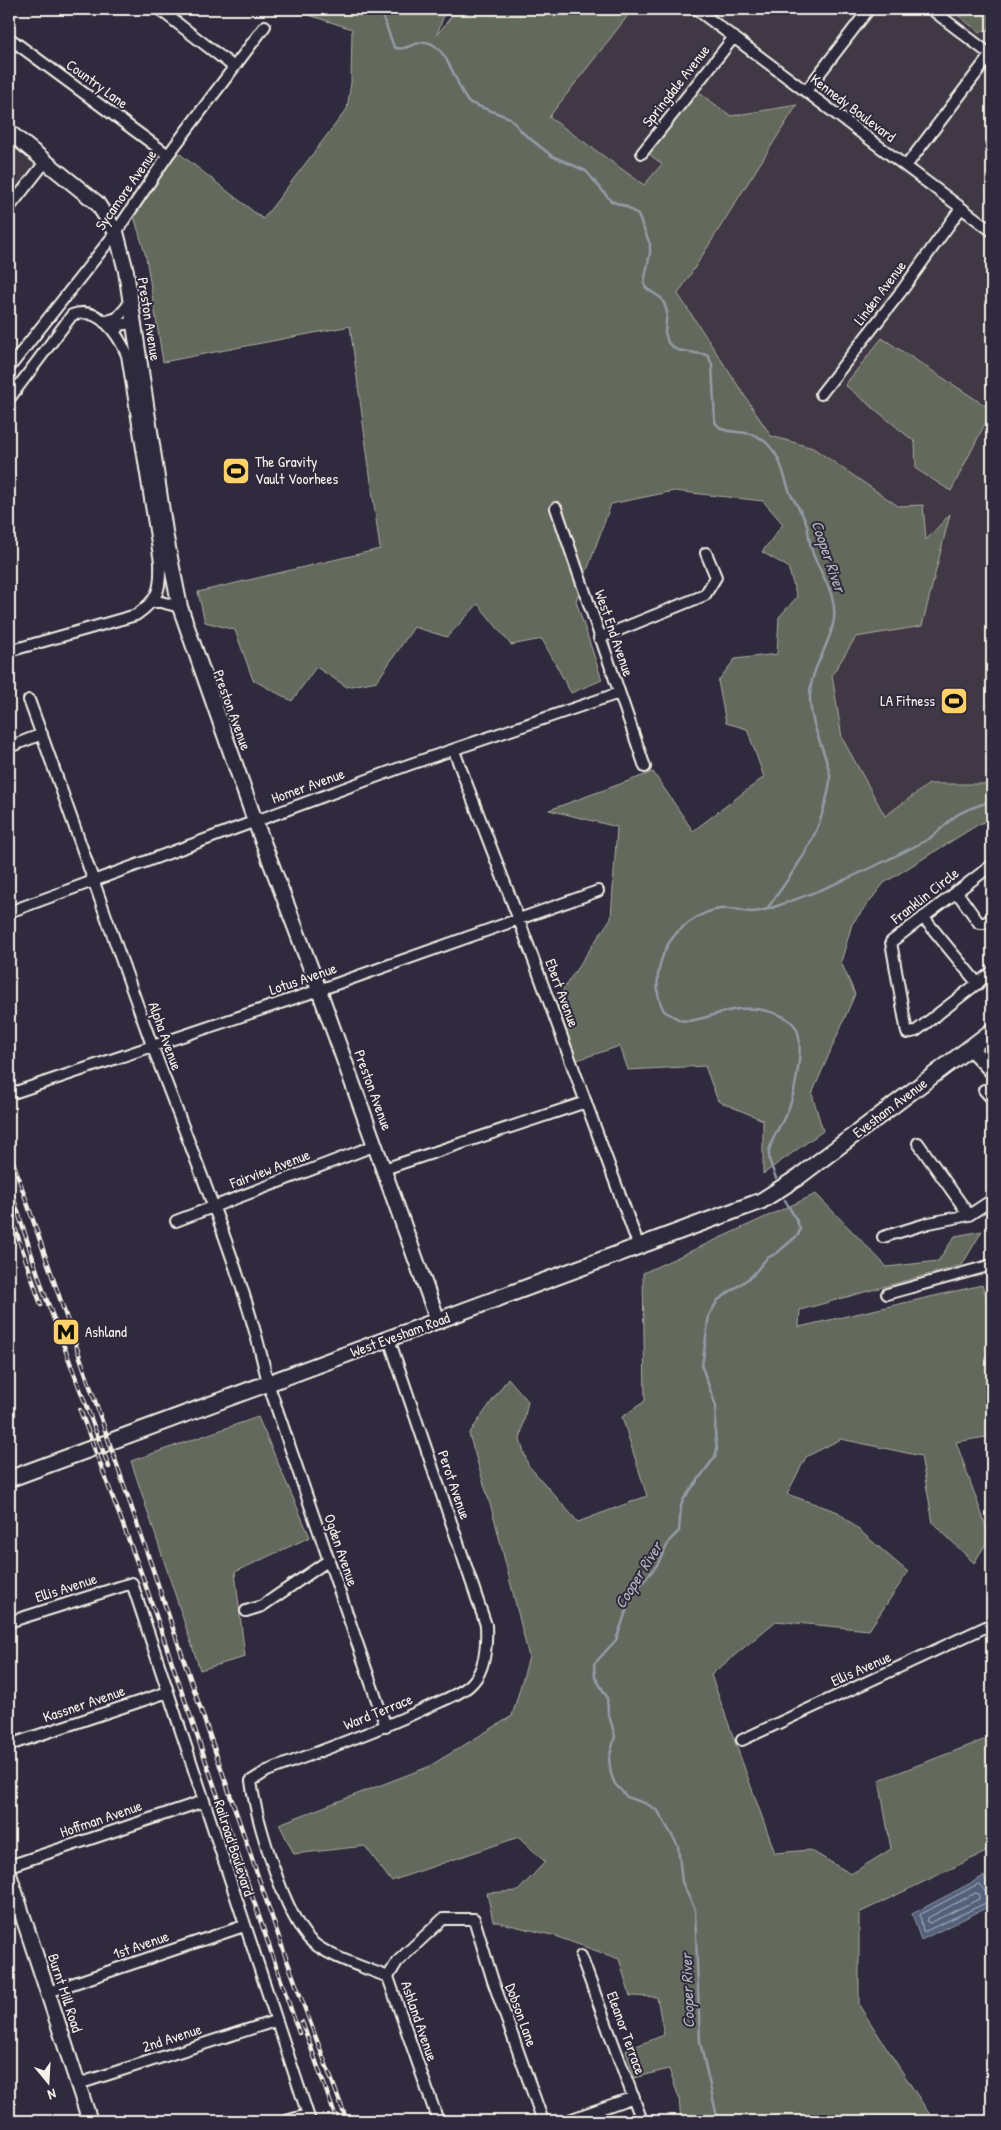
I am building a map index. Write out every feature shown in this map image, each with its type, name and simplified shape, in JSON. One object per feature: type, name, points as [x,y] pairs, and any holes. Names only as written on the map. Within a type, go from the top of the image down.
[{"type":"main road","name":"Evesham Avenue","points":[[788,1183],[992,1032]]},
{"type":"main road","name":"West Evesham Road","points":[[9,1479],[761,1201],[788,1183]]},
{"type":"street","points":[[159,9],[234,67]]},
{"type":"street","name":"Kennedy Boulevard","points":[[696,9],[992,231]]},
{"type":"street","points":[[806,91],[869,9]]},
{"type":"street","points":[[906,166],[992,54],[931,9]]},
{"type":"street","name":"Sycamore Avenue","points":[[9,368],[116,232],[168,155],[265,26]]},
{"type":"street","name":"Springdale Avenue","points":[[642,153],[734,36]]},
{"type":"street","name":"Country Lane","points":[[9,38],[168,155]]},
{"type":"street","name":"Preston Avenue","points":[[9,132],[98,203],[116,232],[121,244],[166,538],[178,601],[255,821],[319,990],[438,1321]]},
{"type":"street","points":[[9,208],[46,161]]},
{"type":"street","name":"Linden Avenue","points":[[821,394],[903,289],[961,208]]},
{"type":"street","points":[[104,322],[117,318],[131,302]]},
{"type":"street","name":"Preston Avenue","points":[[9,399],[72,315],[89,313],[104,322],[114,332],[127,355],[160,562],[159,586],[153,602]]},
{"type":"street","points":[[114,332],[120,325],[134,322]]},
{"type":"street","name":"West End Avenue","points":[[556,508],[599,638],[645,767]]},
{"type":"street","points":[[599,638],[705,595],[716,577],[706,553]]},
{"type":"street","points":[[159,586],[178,601]]},
{"type":"street","points":[[9,651],[136,615],[153,602],[178,601]]},
{"type":"street","name":"Homer Avenue","points":[[9,912],[408,765],[620,694]]},
{"type":"street","name":"Alpha Avenue","points":[[29,700],[152,1046],[214,1207],[256,1331],[268,1383]]},
{"type":"street","points":[[9,747],[42,734]]},
{"type":"street","name":"Ebert Avenue","points":[[454,751],[519,920],[639,1247]]},
{"type":"street","name":"Franklin Circle","points":[[992,865],[891,942],[907,1033],[916,1031],[992,972]]},
{"type":"street","name":"Lotus Avenue","points":[[16,1092],[319,990],[598,891]]},
{"type":"street","points":[[956,891],[979,923],[985,923],[992,918]]},
{"type":"street","points":[[923,916],[978,984]]},
{"type":"street","points":[[970,1048],[992,1071]]},
{"type":"street","points":[[984,1090],[992,1099]]},
{"type":"street","points":[[384,1169],[586,1102]]},
{"type":"street","points":[[918,1143],[969,1215]]},
{"type":"street","name":"Fairview Avenue","points":[[176,1221],[376,1146]]},
{"type":"street","points":[[883,1237],[929,1223],[969,1215],[992,1200]]},
{"type":"street","points":[[887,1294],[992,1265]]},
{"type":"street","name":"Perot Avenue","points":[[389,1339],[486,1625],[487,1642]]},
{"type":"street","name":"Ogden Avenue","points":[[268,1383],[386,1727]]},
{"type":"street","points":[[246,1611],[262,1606],[329,1560]]},
{"type":"street","name":"Ellis Avenue","points":[[9,1622],[132,1583]]},
{"type":"street","name":"Railroad Boulevard","points":[[132,1583],[275,2021],[309,2118]]},
{"type":"street","name":"Ellis Avenue","points":[[742,1740],[992,1624]]},
{"type":"street","name":"Ward Terrace","points":[[251,1780],[267,1771],[386,1727],[470,1686],[480,1670],[487,1642]]},
{"type":"street","name":"Kassner Avenue","points":[[9,1745],[168,1692]]},
{"type":"street","name":"Ashland Avenue","points":[[251,1780],[254,1807],[284,1895],[311,1942],[333,1954],[388,1977],[438,2121]]},
{"type":"street","name":"Hoffman Avenue","points":[[9,1866],[204,1801]]},
{"type":"street","name":"Burnt Mill Road","points":[[9,1874],[90,2121]]},
{"type":"street","name":"Dobson Lane","points":[[388,1977],[397,1962],[443,1918],[474,1919],[493,1981],[543,2121]]},
{"type":"street","name":"1st Avenue","points":[[48,1992],[244,1926]]},
{"type":"street","name":"Eleanor Terrace","points":[[581,1956],[642,2121]]},
{"type":"street","name":"2nd Avenue","points":[[78,2084],[275,2021]]},
{"type":"street","points":[[566,2121],[634,2097]]},
{"type":"street","points":[[286,2121],[309,2118]]},
{"type":"shaded area","points":[[633,9],[933,9],[992,53],[992,784],[929,784],[885,816],[842,738],[832,675],[856,637],[922,626],[949,515],[925,540],[898,506],[813,448],[771,436],[678,294],[796,105],[645,150],[662,164],[644,185],[549,117]]},
{"type":"shaded area","points":[[941,9],[992,9],[992,42],[990,45]]},
{"type":"shaded area","points":[[9,132],[46,161],[9,210]]},
{"type":"green space","points":[[290,9],[411,9],[421,12],[446,9],[437,35],[457,9],[633,9],[549,117],[644,185],[662,164],[644,150],[694,89],[731,116],[797,105],[678,294],[771,436],[813,448],[898,506],[923,505],[926,540],[950,514],[922,626],[856,637],[832,675],[842,738],[885,816],[929,784],[992,784],[992,819],[979,824],[884,883],[852,924],[841,962],[855,994],[812,1094],[823,1131],[763,1174],[763,1120],[718,1101],[705,1066],[628,1070],[620,1046],[568,1063],[549,1010],[611,918],[617,827],[549,810],[653,772],[693,831],[764,777],[747,729],[726,723],[718,681],[735,659],[777,654],[779,617],[797,597],[788,567],[762,552],[783,524],[763,501],[674,491],[611,504],[576,601],[602,680],[571,693],[542,639],[511,645],[478,604],[447,637],[414,627],[377,681],[347,687],[316,667],[292,701],[253,680],[235,630],[205,622],[198,592],[380,549],[350,326],[163,362],[146,257],[134,216],[130,211],[175,150],[263,219],[347,109],[351,83],[352,29]]},
{"type":"green space","points":[[955,9],[992,9],[992,23],[988,30],[979,32],[955,13]]},
{"type":"green space","points":[[882,338],[992,410],[951,491],[916,469],[915,442],[845,385]]},
{"type":"green space","points":[[816,1194],[887,1267],[938,1261],[955,1236],[982,1231],[962,1265],[800,1310],[799,1327],[982,1285],[992,1311],[992,1436],[956,1442],[990,1537],[974,1563],[933,1523],[921,1456],[841,1439],[806,1457],[787,1494],[838,1512],[908,1572],[869,1630],[776,1621],[711,1675],[775,1853],[810,1850],[851,1874],[891,1849],[879,1780],[986,1739],[992,1730],[992,1849],[859,1913],[859,2005],[934,2121],[681,2121],[679,2098],[669,2069],[634,2078],[626,2050],[664,2035],[657,1997],[630,1996],[619,1959],[552,1935],[493,1921],[487,1893],[518,1891],[545,1862],[519,1837],[391,1881],[365,1846],[294,1854],[279,1824],[428,1767],[512,1716],[529,1657],[495,1521],[469,1434],[508,1378],[528,1401],[520,1440],[528,1465],[578,1522],[647,1496],[622,1417],[645,1401],[643,1273]]},
{"type":"green space","points":[[258,1417],[310,1537],[235,1572],[245,1657],[200,1670],[131,1461]]},
{"type":"water","points":[[984,1876],[992,1897],[992,1905],[921,1940],[912,1914]]},
{"type":"waterway","name":"Cooper River","points":[[380,9],[394,47],[406,48],[425,42],[433,44],[451,67],[468,102],[510,118],[523,133],[552,156],[586,171],[611,201],[627,207],[638,215],[650,244],[644,283],[646,288],[661,298],[664,303],[667,312],[665,332],[668,343],[677,350],[708,355],[712,365],[715,422],[720,428],[727,431],[758,437],[775,453],[791,495],[807,525],[811,548],[830,592],[834,610],[832,629],[817,665],[810,694],[812,715],[830,774],[830,782],[821,819],[809,846],[767,909]]},
{"type":"waterway","name":"Cooper River","points":[[776,1178],[770,1162],[769,1152],[774,1136],[788,1110],[793,1093],[800,1045],[796,1028],[786,1018],[763,1010],[734,1010],[688,1021],[680,1020],[664,1011],[660,1001],[658,978],[663,956],[668,945],[682,928],[704,914],[724,909],[750,912],[760,911],[819,891],[925,841],[957,815],[992,801]]},
{"type":"waterway","name":"Cooper River","points":[[718,2121],[700,2042],[695,1910],[682,1882],[678,1846],[658,1811],[647,1804],[627,1797],[615,1784],[611,1774],[609,1759],[615,1736],[608,1712],[607,1697],[595,1677],[594,1664],[616,1640],[629,1603],[657,1565],[670,1540],[679,1531],[683,1500],[715,1457],[717,1449],[715,1433],[716,1406],[702,1367],[709,1315],[718,1300],[752,1276],[767,1258],[777,1253],[798,1235],[800,1229],[785,1200]]},
{"type":"railway","points":[[9,1150],[285,1955],[347,2121]]},
{"type":"railway","points":[[9,1184],[43,1290],[109,1467]]},
{"type":"railway","points":[[9,1210],[41,1305]]},
{"type":"railway","points":[[80,1410],[143,1578],[299,2033]]},
{"type":"railway","points":[[302,2022],[337,2121]]},
{"type":"place","name":"The Gravity Vault Voorhees","points":[[236,471]]},
{"type":"place","name":"LA Fitness","points":[[954,701]]},
{"type":"place","name":"Ashland","points":[[66,1332]]}]
